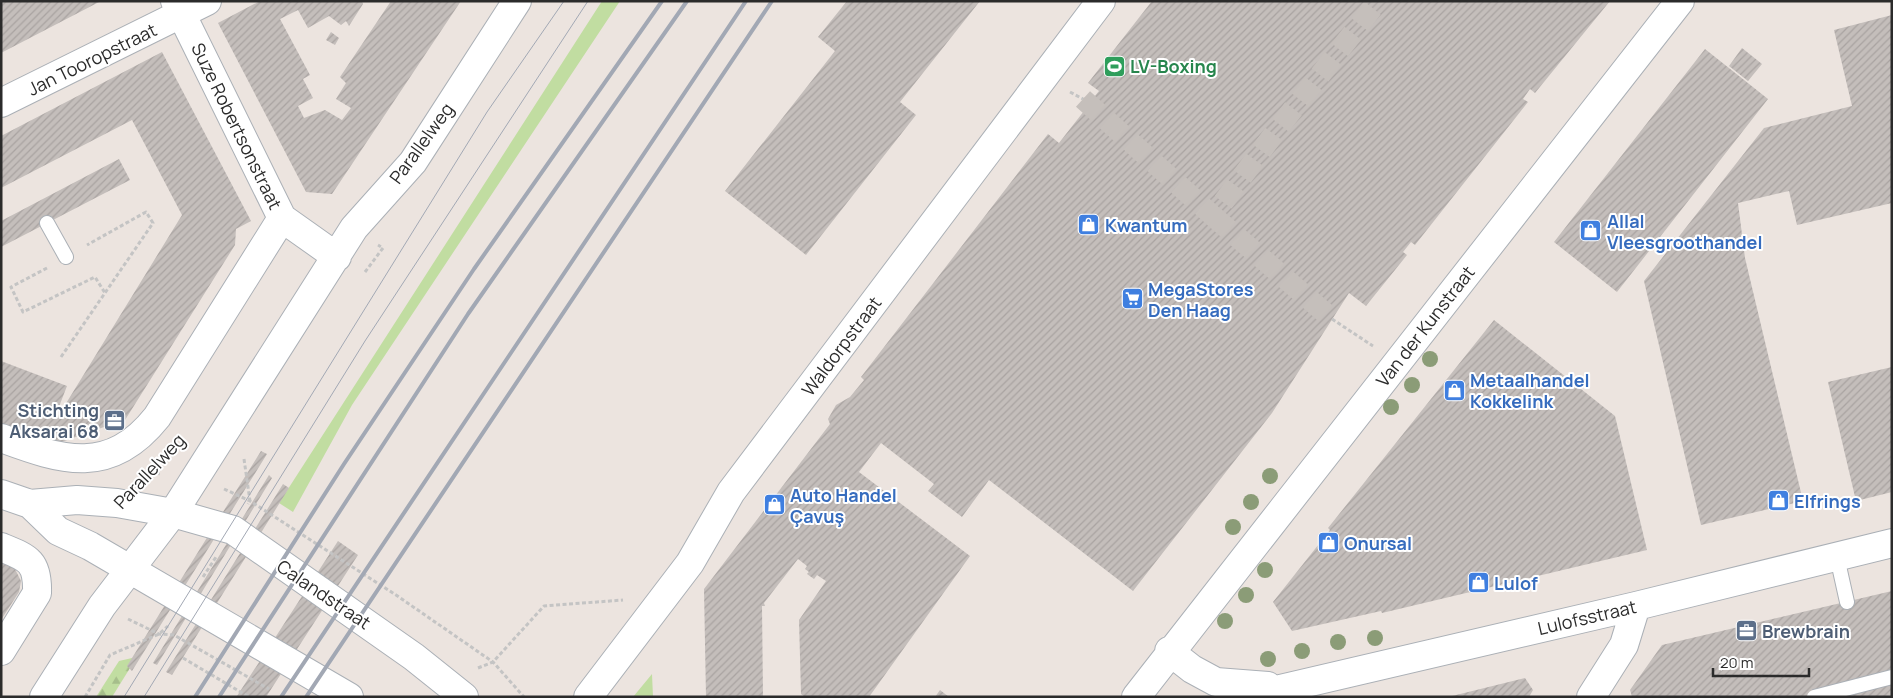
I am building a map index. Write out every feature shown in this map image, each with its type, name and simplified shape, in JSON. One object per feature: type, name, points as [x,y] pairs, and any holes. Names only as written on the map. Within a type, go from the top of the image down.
[{"type":"street","name":"Jan Tooropstraat","points":[[1,103],[179,8],[207,1]]},
{"type":"street","name":"Parallelweg","points":[[44,697],[102,606],[173,513],[354,228],[413,162],[517,1]]},
{"type":"street","name":"Waldorpstraat","points":[[588,697],[690,563],[731,492],[1101,1]]},
{"type":"street","name":"Van der Kunstraat","points":[[1136,697],[1169,651],[1680,1]]},
{"type":"street","name":"Suze Robertsonstraat","points":[[179,8],[282,218],[337,257]]},
{"type":"street","name":"Parallelweg","points":[[1,438],[50,456],[101,457],[124,447],[141,436],[156,417],[282,218]]},
{"type":"street","points":[[1,494],[30,504],[58,531],[90,546],[349,697]]},
{"type":"street","name":"Calandstraat","points":[[30,504],[76,500],[117,503],[173,513],[233,530],[414,656],[464,697]]},
{"type":"street","name":"Lulofsstraat","points":[[1246,697],[1636,606],[1892,543]]},
{"type":"street","points":[[1,547],[26,557],[32,562],[36,574],[37,593],[1,651]]},
{"type":"street","points":[[1591,697],[1624,645],[1636,606]]},
{"type":"street","name":"Lulofsstraat","points":[[1169,651],[1192,669],[1216,682],[1282,688]]},
{"type":"lane","points":[[47,223],[66,257]]},
{"type":"lane","points":[[1837,557],[1847,602]]},
{"type":"lane","points":[[1814,697],[1892,677]]},
{"type":"path","points":[[61,357],[105,293],[153,223],[146,212],[11,287],[23,312],[95,277],[105,293]]},
{"type":"path","points":[[1332,319],[1396,362]]},
{"type":"path","name":"Parallelweg","points":[[117,503],[152,465]]},
{"type":"path","points":[[250,500],[396,595],[493,662],[524,697]]},
{"type":"path","points":[[158,634],[174,635],[275,692]]},
{"type":"path","points":[[183,658],[249,697]]},
{"type":"green space","points":[[602,1],[620,1],[352,405],[293,512],[279,503]]},
{"type":"green space","points":[[132,658],[135,660],[112,697],[96,697],[119,661]]},
{"type":"green space","points":[[652,674],[653,697],[633,697]]},
{"type":"building","points":[[1,1],[101,1],[1,53]]},
{"type":"building","points":[[260,1],[362,1],[363,4],[349,26],[346,21],[341,25],[329,16],[308,28],[298,10],[280,19],[310,75],[303,79],[313,98],[298,106],[304,118],[325,110],[342,120],[351,108],[336,99],[346,83],[340,77],[391,1],[461,1],[332,194],[306,192],[218,23]]},
{"type":"building","points":[[847,1],[980,1],[900,102],[916,115],[806,255],[725,191],[835,51],[818,37]]},
{"type":"building","name":"MegaStores Den Haag","points":[[1152,1],[1610,1],[1535,93],[1530,89],[1523,99],[1528,102],[1415,245],[1411,242],[1403,252],[1407,255],[1366,306],[1349,293],[1272,413],[1133,591],[989,480],[962,517],[928,491],[934,484],[881,443],[859,472],[970,556],[869,697],[805,697],[801,694],[799,620],[826,581],[817,575],[814,579],[807,574],[809,572],[805,569],[807,566],[798,559],[764,603],[765,606],[762,606],[763,697],[706,697],[704,589],[830,424],[828,419],[836,405],[850,397],[864,380],[861,377],[1048,134],[1059,143],[1084,111],[1081,106],[1083,98],[1094,97],[1099,91],[1088,83]]},
{"type":"building","points":[[1892,15],[1892,203],[1797,225],[1789,191],[1738,203],[1745,258],[1803,501],[1701,525],[1644,281],[1764,128],[1852,106],[1834,30]]},
{"type":"building","points":[[331,32],[339,38],[335,45],[326,40]]},
{"type":"building","points":[[1742,48],[1762,64],[1748,81],[1729,66]]},
{"type":"building","points":[[1705,49],[1768,99],[1617,292],[1554,242]]},
{"type":"building","points":[[162,52],[251,221],[236,229],[235,245],[120,428],[106,423],[104,427],[56,444],[1,423],[1,361],[67,386],[55,417],[57,418],[182,215],[132,120],[1,188],[1,136]]},
{"type":"building","points":[[119,159],[130,180],[1,247],[1,221]]},
{"type":"building","points":[[1494,320],[1615,416],[1647,550],[1382,613],[1381,611],[1292,631],[1273,602],[1330,530],[1328,528]]},
{"type":"building","points":[[1892,367],[1892,492],[1856,501],[1828,382]]},
{"type":"building","points":[[261,451],[267,454],[132,671],[127,666]]},
{"type":"building","points":[[269,475],[272,478],[157,665],[153,663]]},
{"type":"building","points":[[283,484],[289,488],[172,675],[166,672]]},
{"type":"building","points":[[338,541],[358,555],[266,697],[237,696]]},
{"type":"building","points":[[1,562],[14,567],[21,581],[19,592],[1,620]]},
{"type":"building","points":[[1892,591],[1892,697],[1632,697],[1630,690],[1662,645]]},
{"type":"building","points":[[1525,678],[1533,690],[1529,697],[1448,697]]},
{"type":"building","points":[[940,690],[949,697],[935,697]]},
{"type":"tunnel","points":[[1083,99],[1213,216],[1276,131],[1378,1]]},
{"type":"tunnel","points":[[1213,216],[1332,319]]},
{"type":"tram line","points":[[124,697],[487,112],[564,1]]},
{"type":"tram line","points":[[144,697],[365,341],[588,1]]},
{"type":"railway","points":[[195,697],[344,464],[474,269],[662,1]]},
{"type":"railway","points":[[219,697],[468,314],[687,1]]},
{"type":"railway","points":[[281,697],[746,1]]},
{"type":"railway","points":[[306,697],[772,1]]},
{"type":"place","name":"LV-Boxing","points":[[1114,66]]},
{"type":"place","name":"Kwantum","points":[[1089,225]]},
{"type":"place","name":"Allal Vleesgroothandel","points":[[1591,231]]},
{"type":"place","name":"MegaStores Den Haag","points":[[1132,299]]},
{"type":"place","name":"Metaalhandel Kokkelink","points":[[1454,390]]},
{"type":"place","name":"Stichting Aksarai 68","points":[[115,420]]},
{"type":"place","name":"Elfrings","points":[[1778,501]]},
{"type":"place","name":"Auto Handel Çavuş","points":[[774,505]]},
{"type":"place","name":"Onursal","points":[[1328,543]]},
{"type":"place","name":"Lulof","points":[[1478,583]]},
{"type":"place","name":"Brewbrain","points":[[1746,631]]}]
